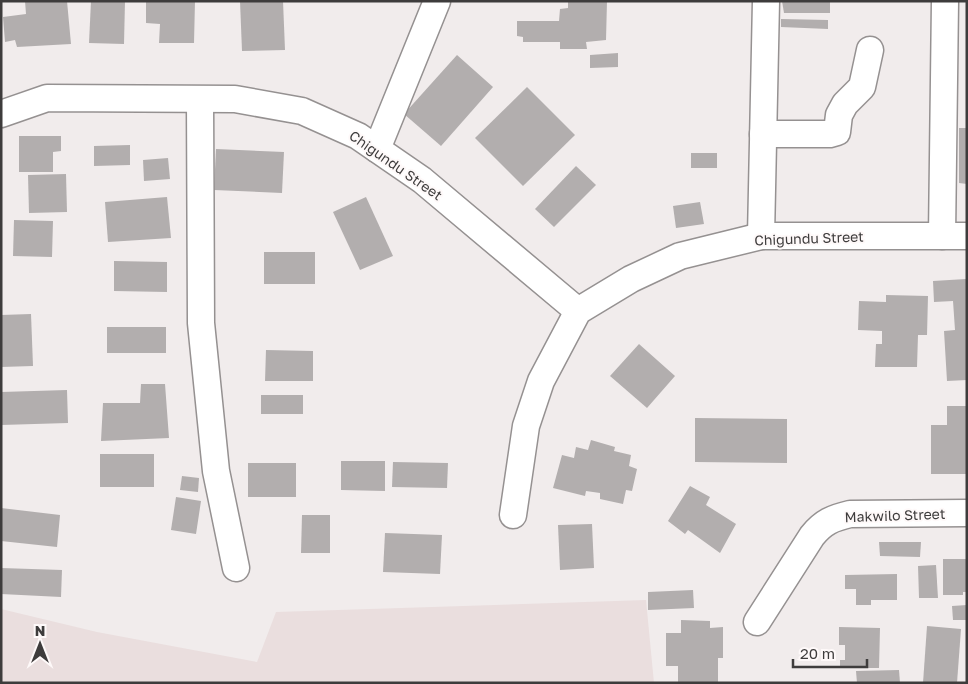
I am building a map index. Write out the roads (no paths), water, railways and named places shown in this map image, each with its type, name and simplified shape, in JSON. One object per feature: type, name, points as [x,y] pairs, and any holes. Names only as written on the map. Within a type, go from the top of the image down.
[{"type":"street","points":[[377,149],[437,1]]},
{"type":"street","points":[[761,236],[766,1]]},
{"type":"street","points":[[945,1],[954,236]]},
{"type":"street","points":[[763,134],[830,134],[836,132],[839,115],[845,104],[862,87],[870,50]]},
{"type":"street","name":"Chigundu Street","points":[[1,114],[47,98],[235,99],[302,111],[358,136],[422,180],[578,311],[631,279],[680,256],[761,236],[954,236]]},
{"type":"street","points":[[200,100],[201,323],[216,471],[236,568]]},
{"type":"street","points":[[513,515],[526,426],[541,381],[578,311]]},
{"type":"street","name":"Makwilo Street","points":[[757,622],[812,536],[821,525],[832,518],[850,514],[967,513]]}]
